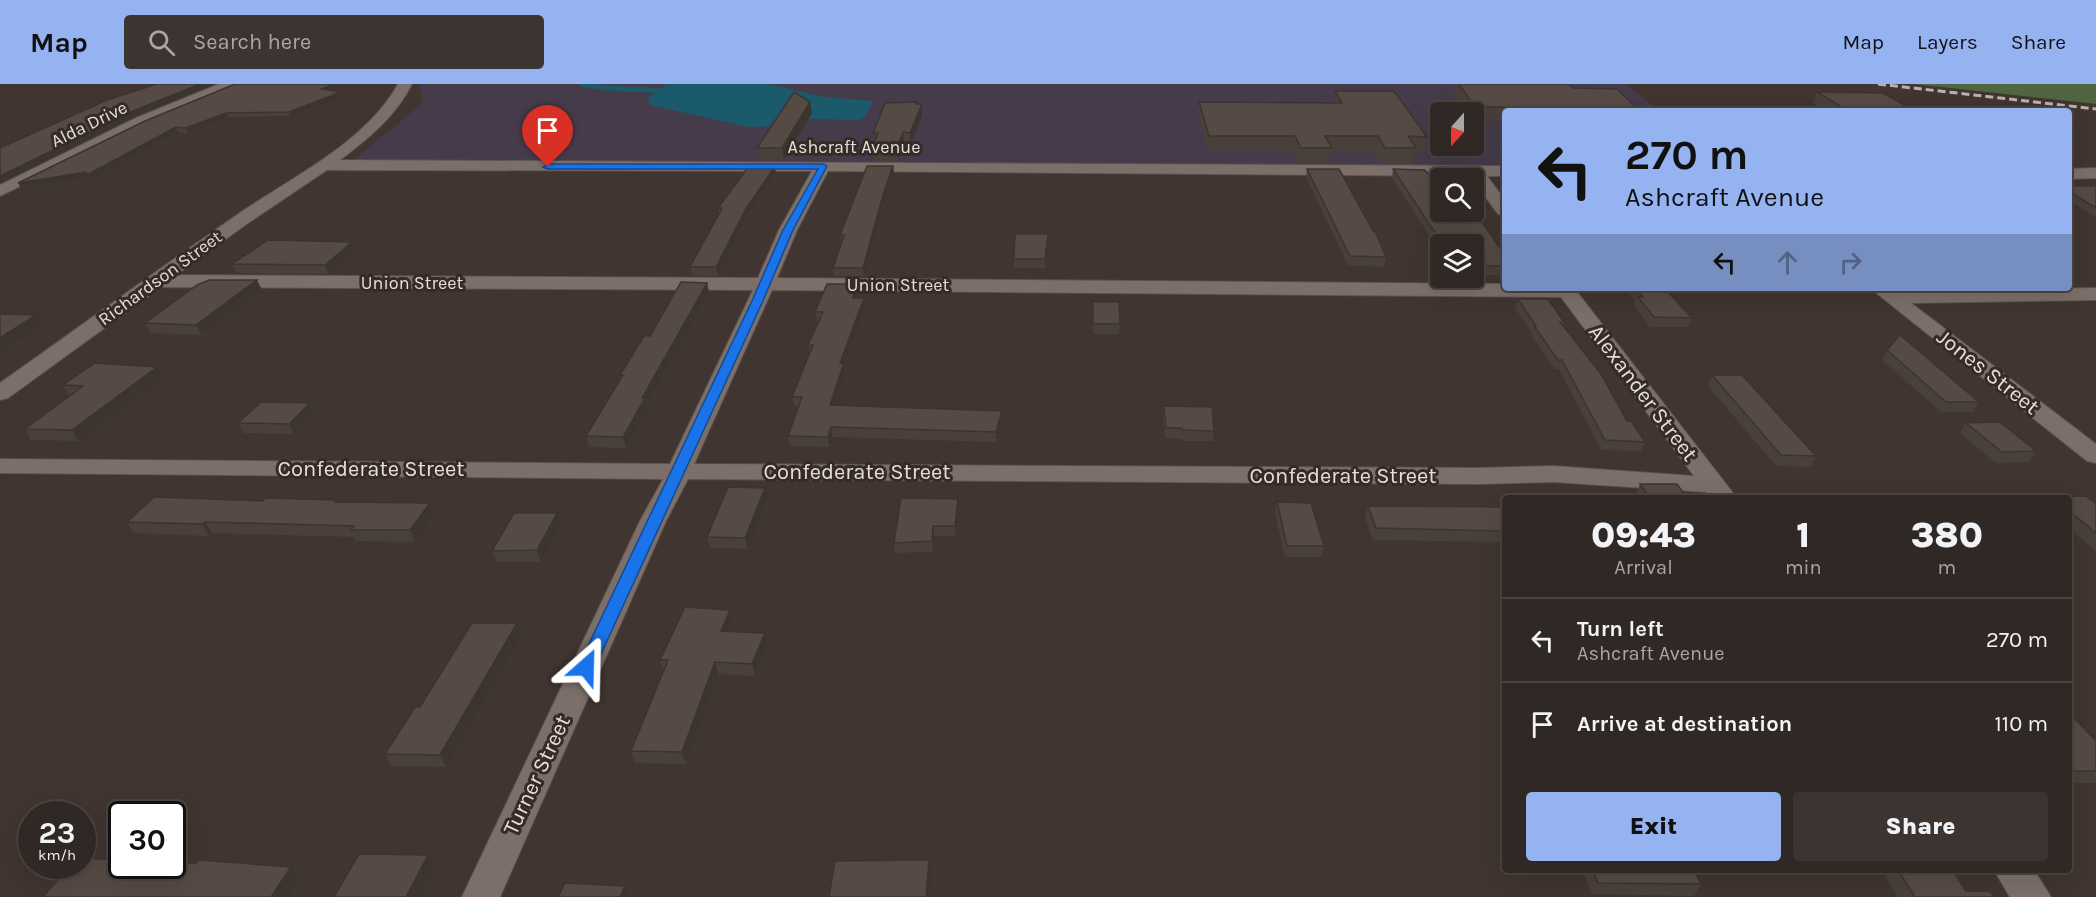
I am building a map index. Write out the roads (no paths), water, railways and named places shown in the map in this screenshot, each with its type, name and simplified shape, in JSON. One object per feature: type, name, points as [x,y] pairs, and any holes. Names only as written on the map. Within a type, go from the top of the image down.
[{"type":"street","name":"Alda Drive","points":[[0,191],[141,121],[231,84]]},
{"type":"street","points":[[321,165],[341,152],[380,119],[401,97],[405,84]]},
{"type":"street","name":"Ashcraft Avenue","points":[[321,165],[1430,171]]},
{"type":"street","name":"Richardson Street","points":[[0,393],[243,218],[321,165]]},
{"type":"street","name":"Turner Street","points":[[482,897],[788,230],[823,166]]},
{"type":"street","name":"Ashcraft Avenue","points":[[1484,171],[1502,171]]},
{"type":"street","points":[[2072,174],[2096,173]]},
{"type":"street","points":[[1484,183],[1502,207]]},
{"type":"street","name":"Union Street","points":[[157,281],[1502,289]]},
{"type":"street","name":"Alexander Street","points":[[1566,291],[1719,492]]},
{"type":"street","points":[[1885,292],[2096,294]]},
{"type":"street","name":"Jones Street","points":[[1885,292],[2096,456]]},
{"type":"street","name":"Confederate Street","points":[[0,466],[678,473],[1467,476],[1553,474],[1719,492]]},
{"type":"street","points":[[2014,873],[2032,897]]},
{"type":"water","points":[[667,84],[768,84],[823,97],[873,101],[864,118],[858,120],[812,119],[773,126],[749,127],[650,105],[648,98]]},
{"type":"waterway","points":[[582,84],[607,88],[669,91]]},
{"type":"railway","points":[[1878,84],[2096,109]]}]
